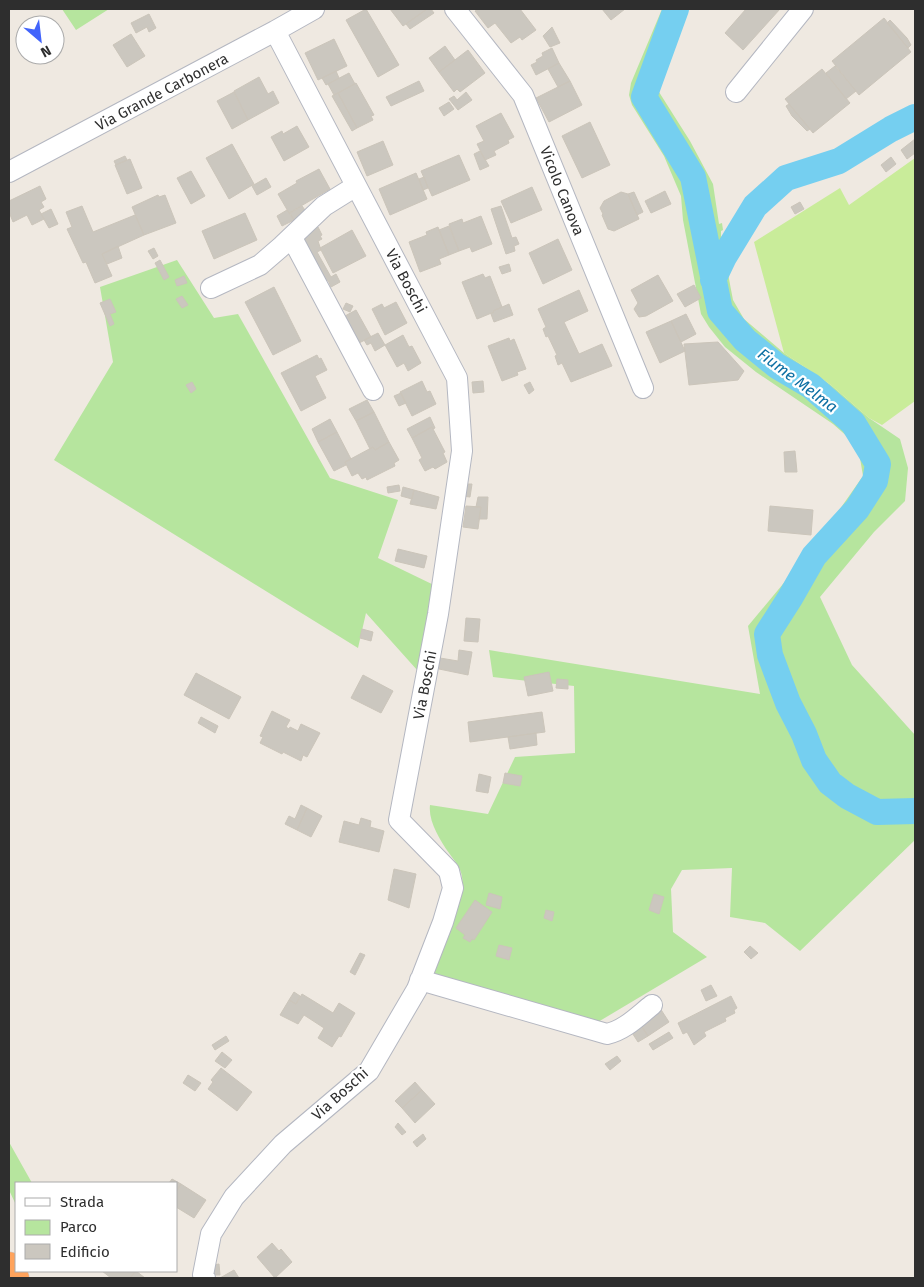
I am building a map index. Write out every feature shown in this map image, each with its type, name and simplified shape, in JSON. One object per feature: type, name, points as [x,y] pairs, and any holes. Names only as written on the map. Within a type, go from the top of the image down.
[{"type":"highway","points":[[9,1266],[15,1278]]},
{"type":"street","name":"Via Grande Carbonera","points":[[9,172],[314,9]]},
{"type":"street","name":"Vicolo Canova","points":[[455,9],[522,95],[644,388]]},
{"type":"street","points":[[736,92],[803,9]]},
{"type":"street","name":"Via Boschi","points":[[205,1278],[203,1275],[211,1234],[234,1197],[283,1144],[369,1071],[420,980],[443,922],[452,888],[449,871],[399,820],[438,614],[462,451],[457,378],[275,31]]},
{"type":"street","points":[[211,288],[260,264],[292,238],[324,206],[356,186]]},
{"type":"street","points":[[292,238],[373,390]]},
{"type":"street","points":[[420,980],[606,1034],[624,1028],[652,1005]]},
{"type":"green space","points":[[62,9],[109,9],[76,30]]},
{"type":"green space","points":[[662,9],[689,9],[657,86],[713,184],[719,224],[722,223],[721,237],[733,300],[744,319],[784,353],[831,385],[869,418],[900,439],[908,468],[905,501],[874,532],[820,597],[852,665],[915,735],[915,840],[800,951],[765,923],[730,917],[732,868],[682,870],[671,889],[673,932],[707,957],[598,1022],[428,979],[461,893],[462,881],[459,867],[435,830],[430,805],[488,814],[515,757],[575,753],[574,686],[493,677],[489,650],[760,694],[748,626],[812,549],[863,476],[858,446],[833,424],[756,372],[725,347],[701,314],[683,220],[681,196],[664,156],[632,105],[629,95],[631,83]]},
{"type":"green space","points":[[915,158],[915,401],[882,425],[869,418],[831,385],[784,353],[754,242],[840,188],[849,205]]},
{"type":"green space","points":[[177,260],[214,318],[238,314],[330,478],[398,500],[378,558],[438,587],[426,680],[366,613],[358,648],[54,460],[113,362],[100,287]]},
{"type":"green space","points":[[9,1142],[31,1182],[15,1182],[15,1203],[9,1190]]},
{"type":"building","points":[[366,9],[399,65],[378,77],[346,20]]},
{"type":"building","points":[[390,9],[427,9],[403,26]]},
{"type":"building","points":[[427,9],[431,9],[434,13],[410,29],[406,24]]},
{"type":"building","points":[[479,9],[520,9],[536,30],[522,40],[520,37],[511,43],[495,23],[488,28],[475,11]]},
{"type":"building","points":[[602,9],[625,9],[611,20]]},
{"type":"building","points":[[746,9],[780,9],[743,50],[725,33]]},
{"type":"building","points":[[149,14],[156,28],[149,32],[147,27],[136,33],[131,23]]},
{"type":"building","points":[[884,18],[911,52],[859,95],[832,61]]},
{"type":"building","points":[[890,20],[907,38],[911,45],[908,48],[887,23]]},
{"type":"building","points":[[552,27],[560,43],[550,47],[543,36]]},
{"type":"building","points":[[131,34],[145,56],[127,67],[113,45]]},
{"type":"building","points":[[334,39],[347,66],[318,80],[305,53]]},
{"type":"building","points":[[445,46],[455,60],[439,72],[429,58]]},
{"type":"building","points":[[552,48],[559,63],[536,75],[531,65],[543,56],[542,53]]},
{"type":"building","points":[[468,50],[485,73],[460,92],[457,89],[454,92],[439,72]]},
{"type":"building","points":[[559,63],[570,81],[558,87],[548,69]]},
{"type":"building","points":[[835,66],[856,91],[846,99],[826,73]]},
{"type":"building","points":[[822,69],[850,103],[813,133],[785,99]]},
{"type":"building","points":[[336,71],[339,78],[326,85],[322,78]]},
{"type":"building","points":[[349,73],[355,84],[334,95],[328,84]]},
{"type":"building","points":[[259,77],[268,94],[273,91],[279,103],[248,120],[234,91]]},
{"type":"building","points":[[419,81],[424,91],[391,106],[386,97]]},
{"type":"building","points":[[570,81],[582,105],[549,122],[536,98]]},
{"type":"building","points":[[356,83],[374,115],[371,116],[373,120],[357,128],[338,93]]},
{"type":"building","points":[[234,92],[248,120],[232,129],[217,101]]},
{"type":"building","points":[[466,92],[472,100],[458,110],[449,99],[454,96],[457,100]]},
{"type":"building","points":[[338,93],[357,128],[352,131],[332,96]]},
{"type":"building","points":[[449,102],[454,109],[444,116],[439,108]]},
{"type":"building","points":[[789,104],[810,129],[807,131],[792,116],[786,106]]},
{"type":"building","points":[[501,113],[514,137],[508,140],[509,143],[494,151],[496,155],[485,160],[477,144],[484,141],[476,126]]},
{"type":"building","points":[[590,122],[610,165],[582,178],[562,136]]},
{"type":"building","points":[[297,126],[309,147],[284,161],[271,137],[282,131],[283,134]]},
{"type":"building","points":[[915,139],[915,153],[907,159],[901,150]]},
{"type":"building","points":[[383,141],[393,165],[367,176],[357,152]]},
{"type":"building","points":[[232,144],[254,184],[229,199],[206,158]]},
{"type":"building","points":[[480,151],[489,166],[480,170],[474,154]]},
{"type":"building","points":[[459,155],[470,180],[432,196],[421,171]]},
{"type":"building","points":[[125,156],[127,160],[116,165],[114,161]]},
{"type":"building","points":[[891,157],[896,164],[886,172],[881,165]]},
{"type":"building","points":[[130,159],[142,188],[127,194],[115,165]]},
{"type":"building","points":[[319,169],[330,189],[289,213],[278,194],[297,183],[296,181]]},
{"type":"building","points":[[191,171],[205,196],[191,204],[177,178]]},
{"type":"building","points":[[416,173],[427,199],[390,215],[379,189]]},
{"type":"building","points":[[424,177],[428,188],[423,190],[419,179]]},
{"type":"building","points":[[266,178],[271,187],[257,195],[252,186]]},
{"type":"building","points":[[40,186],[46,199],[41,202],[44,207],[39,210],[44,219],[32,225],[27,215],[13,222],[9,212],[9,201]]},
{"type":"building","points":[[532,187],[542,210],[511,223],[501,201]]},
{"type":"building","points":[[665,191],[671,204],[651,213],[645,201]]},
{"type":"building","points":[[621,192],[628,194],[639,219],[614,231],[608,229],[600,208],[604,201]]},
{"type":"building","points":[[634,192],[643,212],[637,215],[628,194]]},
{"type":"building","points":[[158,195],[159,197],[165,195],[176,223],[144,235],[132,207]]},
{"type":"building","points":[[800,202],[804,209],[795,214],[791,207]]},
{"type":"building","points":[[82,206],[93,232],[135,215],[144,235],[102,254],[112,276],[95,283],[86,262],[83,263],[67,229],[72,227],[66,212]]},
{"type":"building","points":[[302,206],[305,210],[294,220],[290,213]]},
{"type":"building","points":[[501,206],[512,238],[516,237],[519,244],[514,246],[515,251],[506,254],[491,209]]},
{"type":"building","points":[[51,209],[58,224],[49,228],[41,214]]},
{"type":"building","points":[[287,210],[294,220],[282,226],[277,216]]},
{"type":"building","points":[[245,213],[257,240],[214,259],[202,231]]},
{"type":"building","points":[[481,216],[492,244],[472,252],[470,247],[459,251],[449,224],[462,219],[463,223]]},
{"type":"building","points":[[449,226],[459,251],[449,255],[439,230]]},
{"type":"building","points":[[318,227],[322,239],[318,241],[321,250],[317,252],[331,277],[336,274],[340,282],[331,287],[300,237]]},
{"type":"building","points":[[438,227],[449,255],[439,259],[441,264],[420,272],[409,242],[427,235],[426,232]]},
{"type":"building","points":[[352,230],[366,256],[333,273],[320,248]]},
{"type":"building","points":[[558,239],[572,270],[543,284],[529,253]]},
{"type":"building","points":[[118,246],[122,258],[107,264],[102,254]]},
{"type":"building","points":[[154,248],[158,256],[153,259],[148,251]]},
{"type":"building","points":[[160,260],[169,277],[164,280],[155,263]]},
{"type":"building","points":[[509,264],[511,271],[502,274],[499,267]]},
{"type":"building","points":[[483,274],[485,278],[490,276],[502,307],[477,319],[462,282]]},
{"type":"building","points":[[658,275],[673,301],[646,316],[639,317],[634,309],[638,303],[631,290]]},
{"type":"building","points":[[184,276],[187,283],[177,286],[175,280]]},
{"type":"building","points":[[694,285],[701,298],[685,307],[677,294]]},
{"type":"building","points":[[274,287],[301,341],[273,355],[245,302]]},
{"type":"building","points":[[579,290],[588,311],[564,322],[579,354],[602,344],[612,366],[571,382],[562,363],[558,365],[555,356],[557,355],[548,336],[546,337],[543,329],[546,327],[538,309]]},
{"type":"building","points":[[182,296],[188,305],[182,308],[176,299]]},
{"type":"building","points":[[110,299],[116,312],[110,314],[114,324],[110,326],[100,303]]},
{"type":"building","points":[[396,302],[407,323],[385,335],[372,309],[382,304],[384,308]]},
{"type":"building","points":[[346,303],[353,306],[350,312],[343,309]]},
{"type":"building","points":[[509,304],[513,315],[494,322],[491,314],[493,311]]},
{"type":"building","points":[[356,310],[371,337],[359,343],[345,316]]},
{"type":"building","points":[[686,314],[696,334],[681,342],[671,321]]},
{"type":"building","points":[[671,321],[685,351],[660,363],[646,332]]},
{"type":"building","points":[[378,333],[385,345],[375,351],[371,343],[367,345],[364,340]]},
{"type":"building","points":[[403,335],[409,347],[412,346],[421,363],[408,371],[404,363],[397,367],[385,345]]},
{"type":"building","points":[[509,338],[510,341],[514,339],[526,369],[517,372],[518,375],[502,381],[488,346]]},
{"type":"building","points":[[718,342],[744,371],[738,380],[689,385],[684,344]]},
{"type":"building","points":[[317,355],[319,359],[321,358],[327,370],[315,376],[326,398],[301,411],[281,373]]},
{"type":"building","points":[[422,381],[427,392],[430,391],[436,404],[412,416],[400,392]]},
{"type":"building","points":[[483,381],[484,392],[473,393],[472,382]]},
{"type":"building","points":[[192,382],[196,389],[191,393],[186,385]]},
{"type":"building","points":[[530,382],[534,390],[529,394],[524,385]]},
{"type":"building","points":[[401,393],[406,403],[399,406],[394,396]]},
{"type":"building","points":[[367,400],[374,412],[356,421],[349,409]]},
{"type":"building","points":[[374,412],[389,442],[375,450],[373,447],[370,449],[356,421]]},
{"type":"building","points":[[430,417],[435,428],[433,429],[432,427],[412,438],[407,429]]},
{"type":"building","points":[[330,419],[337,432],[318,442],[312,429]]},
{"type":"building","points":[[432,427],[445,452],[443,453],[447,462],[435,469],[433,467],[425,471],[419,460],[422,458],[412,438]]},
{"type":"building","points":[[337,432],[351,459],[345,462],[346,465],[334,471],[318,442]]},
{"type":"building","points":[[389,442],[399,460],[394,463],[395,466],[367,480],[366,477],[362,479],[358,473],[352,476],[345,462],[373,447],[375,450]]},
{"type":"building","points":[[795,451],[797,472],[785,472],[784,452]]},
{"type":"building","points":[[464,484],[472,484],[470,497],[462,496]]},
{"type":"building","points":[[399,485],[400,491],[388,493],[387,487]]},
{"type":"building","points":[[403,487],[414,490],[412,499],[401,496]]},
{"type":"building","points":[[414,490],[439,497],[436,509],[410,504]]},
{"type":"building","points":[[478,497],[488,497],[487,519],[479,519],[481,507],[476,507]]},
{"type":"building","points":[[466,506],[481,507],[478,529],[463,527]]},
{"type":"building","points":[[770,506],[813,510],[811,535],[768,531]]},
{"type":"building","points":[[398,549],[427,556],[424,568],[395,561]]},
{"type":"building","points":[[466,618],[480,619],[478,642],[464,641]]},
{"type":"building","points":[[362,629],[373,632],[371,641],[360,638]]},
{"type":"building","points":[[459,650],[472,652],[468,675],[439,669],[440,658],[458,661]]},
{"type":"building","points":[[549,672],[553,691],[528,696],[524,677]]},
{"type":"building","points":[[196,673],[241,697],[229,719],[184,695]]},
{"type":"building","points":[[363,675],[393,691],[381,713],[351,698]]},
{"type":"building","points":[[557,679],[568,680],[568,689],[556,688]]},
{"type":"building","points":[[272,711],[290,720],[286,727],[289,729],[290,727],[298,731],[301,724],[320,733],[307,757],[303,755],[301,761],[260,743],[263,737],[260,736]]},
{"type":"building","points":[[542,712],[545,732],[470,742],[468,722]]},
{"type":"building","points":[[201,717],[218,726],[215,733],[198,723]]},
{"type":"building","points":[[536,733],[537,745],[510,749],[508,737]]},
{"type":"building","points":[[505,773],[522,776],[520,786],[503,783]]},
{"type":"building","points":[[479,774],[491,777],[488,793],[476,791]]},
{"type":"building","points":[[301,805],[307,808],[297,830],[285,824],[289,816],[295,819]]},
{"type":"building","points":[[307,808],[322,816],[311,837],[297,830]]},
{"type":"building","points":[[361,818],[371,821],[370,827],[384,831],[379,852],[339,842],[344,821],[359,825]]},
{"type":"building","points":[[394,869],[416,874],[409,908],[388,900]]},
{"type":"building","points":[[489,893],[502,897],[500,909],[486,905]]},
{"type":"building","points":[[654,894],[664,897],[659,914],[649,910]]},
{"type":"building","points":[[475,900],[492,912],[474,940],[472,939],[470,942],[463,938],[465,935],[456,928]]},
{"type":"building","points":[[546,910],[554,912],[552,921],[544,918]]},
{"type":"building","points":[[499,945],[512,948],[509,960],[496,956]]},
{"type":"building","points":[[750,946],[758,953],[751,959],[744,952]]},
{"type":"building","points":[[360,953],[365,955],[355,975],[350,972]]},
{"type":"building","points":[[711,985],[717,996],[706,1001],[701,990]]},
{"type":"building","points":[[294,992],[300,996],[296,1004],[289,1000]]},
{"type":"building","points":[[302,994],[333,1013],[339,1003],[355,1013],[341,1037],[339,1036],[332,1047],[318,1038],[324,1028],[304,1015],[298,1024],[280,1015],[289,1000],[296,1004]]},
{"type":"building","points":[[731,996],[737,1008],[734,1010],[735,1013],[725,1018],[726,1021],[704,1032],[706,1036],[694,1045],[687,1032],[683,1034],[678,1023]]},
{"type":"building","points":[[658,1005],[669,1022],[648,1036],[637,1019]]},
{"type":"building","points":[[637,1019],[648,1036],[638,1042],[627,1025]]},
{"type":"building","points":[[669,1032],[673,1038],[653,1050],[649,1044]]},
{"type":"building","points":[[226,1036],[229,1041],[215,1050],[212,1045]]},
{"type":"building","points":[[222,1052],[232,1060],[225,1068],[215,1061]]},
{"type":"building","points":[[617,1056],[621,1061],[610,1070],[605,1064]]},
{"type":"building","points":[[221,1068],[252,1092],[237,1111],[208,1089],[213,1082],[211,1080]]},
{"type":"building","points":[[188,1075],[201,1083],[195,1091],[183,1083]]},
{"type":"building","points":[[415,1082],[422,1090],[402,1108],[395,1101]]},
{"type":"building","points":[[422,1090],[435,1104],[415,1123],[402,1108]]},
{"type":"building","points":[[398,1123],[406,1132],[402,1135],[395,1127]]},
{"type":"building","points":[[423,1134],[426,1139],[417,1147],[413,1142]]},
{"type":"building","points":[[181,1184],[206,1200],[194,1218],[178,1208],[178,1189]]},
{"type":"building","points":[[272,1243],[279,1251],[281,1249],[292,1262],[275,1278],[257,1257]]},
{"type":"building","points":[[219,1264],[220,1275],[214,1275],[213,1265]]},
{"type":"building","points":[[234,1270],[239,1278],[220,1278]]},
{"type":"building","points":[[103,1272],[135,1272],[130,1278],[111,1278]]},
{"type":"building","points":[[137,1272],[145,1278],[130,1278]]},
{"type":"waterway","name":"Fiume Melma","points":[[676,9],[644,97],[693,177],[720,311],[745,340],[777,366],[811,386],[853,423],[878,464],[875,481],[857,509],[814,556],[767,634],[770,655],[788,703],[804,734],[814,760],[830,783],[847,796],[877,812],[915,811]]},
{"type":"waterway","points":[[713,280],[724,257],[755,206],[786,178],[839,161],[891,129],[915,117]]}]
